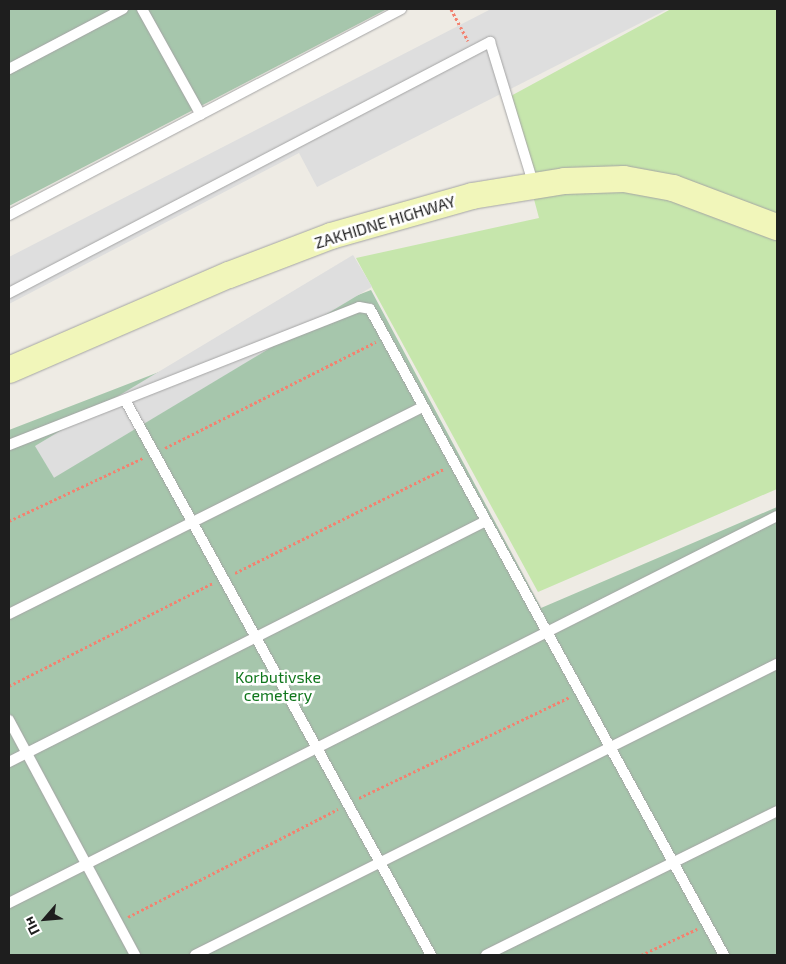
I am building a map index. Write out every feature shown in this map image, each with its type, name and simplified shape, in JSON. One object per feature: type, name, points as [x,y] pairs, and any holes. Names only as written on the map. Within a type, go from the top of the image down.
[{"type":"main road","name":"ZAKHIDNE HIGHWAY","points":[[9,370],[228,275],[331,236],[472,196],[592,178],[624,179],[673,188],[777,226]]},
{"type":"lane","points":[[9,69],[123,9]]},
{"type":"lane","points":[[142,9],[200,115]]},
{"type":"lane","points":[[9,216],[402,9]]},
{"type":"lane","points":[[9,293],[490,42],[534,186]]},
{"type":"lane","points":[[9,444],[359,307],[370,309],[484,522],[724,955]]},
{"type":"lane","points":[[124,400],[431,955]]},
{"type":"lane","points":[[9,614],[423,407]]},
{"type":"lane","points":[[9,903],[777,516]]},
{"type":"lane","points":[[9,762],[484,522]]},
{"type":"lane","points":[[195,955],[777,664]]},
{"type":"lane","points":[[9,720],[135,955]]},
{"type":"lane","points":[[486,955],[777,811]]},
{"type":"path","points":[[451,9],[472,50]]},
{"type":"path","points":[[9,521],[154,453],[385,337]]},
{"type":"path","points":[[642,955],[707,924]]},
{"type":"green space","points":[[9,9],[387,9],[9,206]]},
{"type":"green space","points":[[671,9],[777,9],[777,489],[538,592],[356,258],[539,218],[507,98]]},
{"type":"green space","name":"Korbutivske cemetery","points":[[371,290],[541,608],[777,507],[777,955],[9,955],[9,430]]},
{"type":"shaded area","points":[[491,9],[668,9],[317,187],[299,153],[9,304],[9,257]]},
{"type":"shaded area","points":[[353,255],[372,287],[54,478],[35,446]]}]
